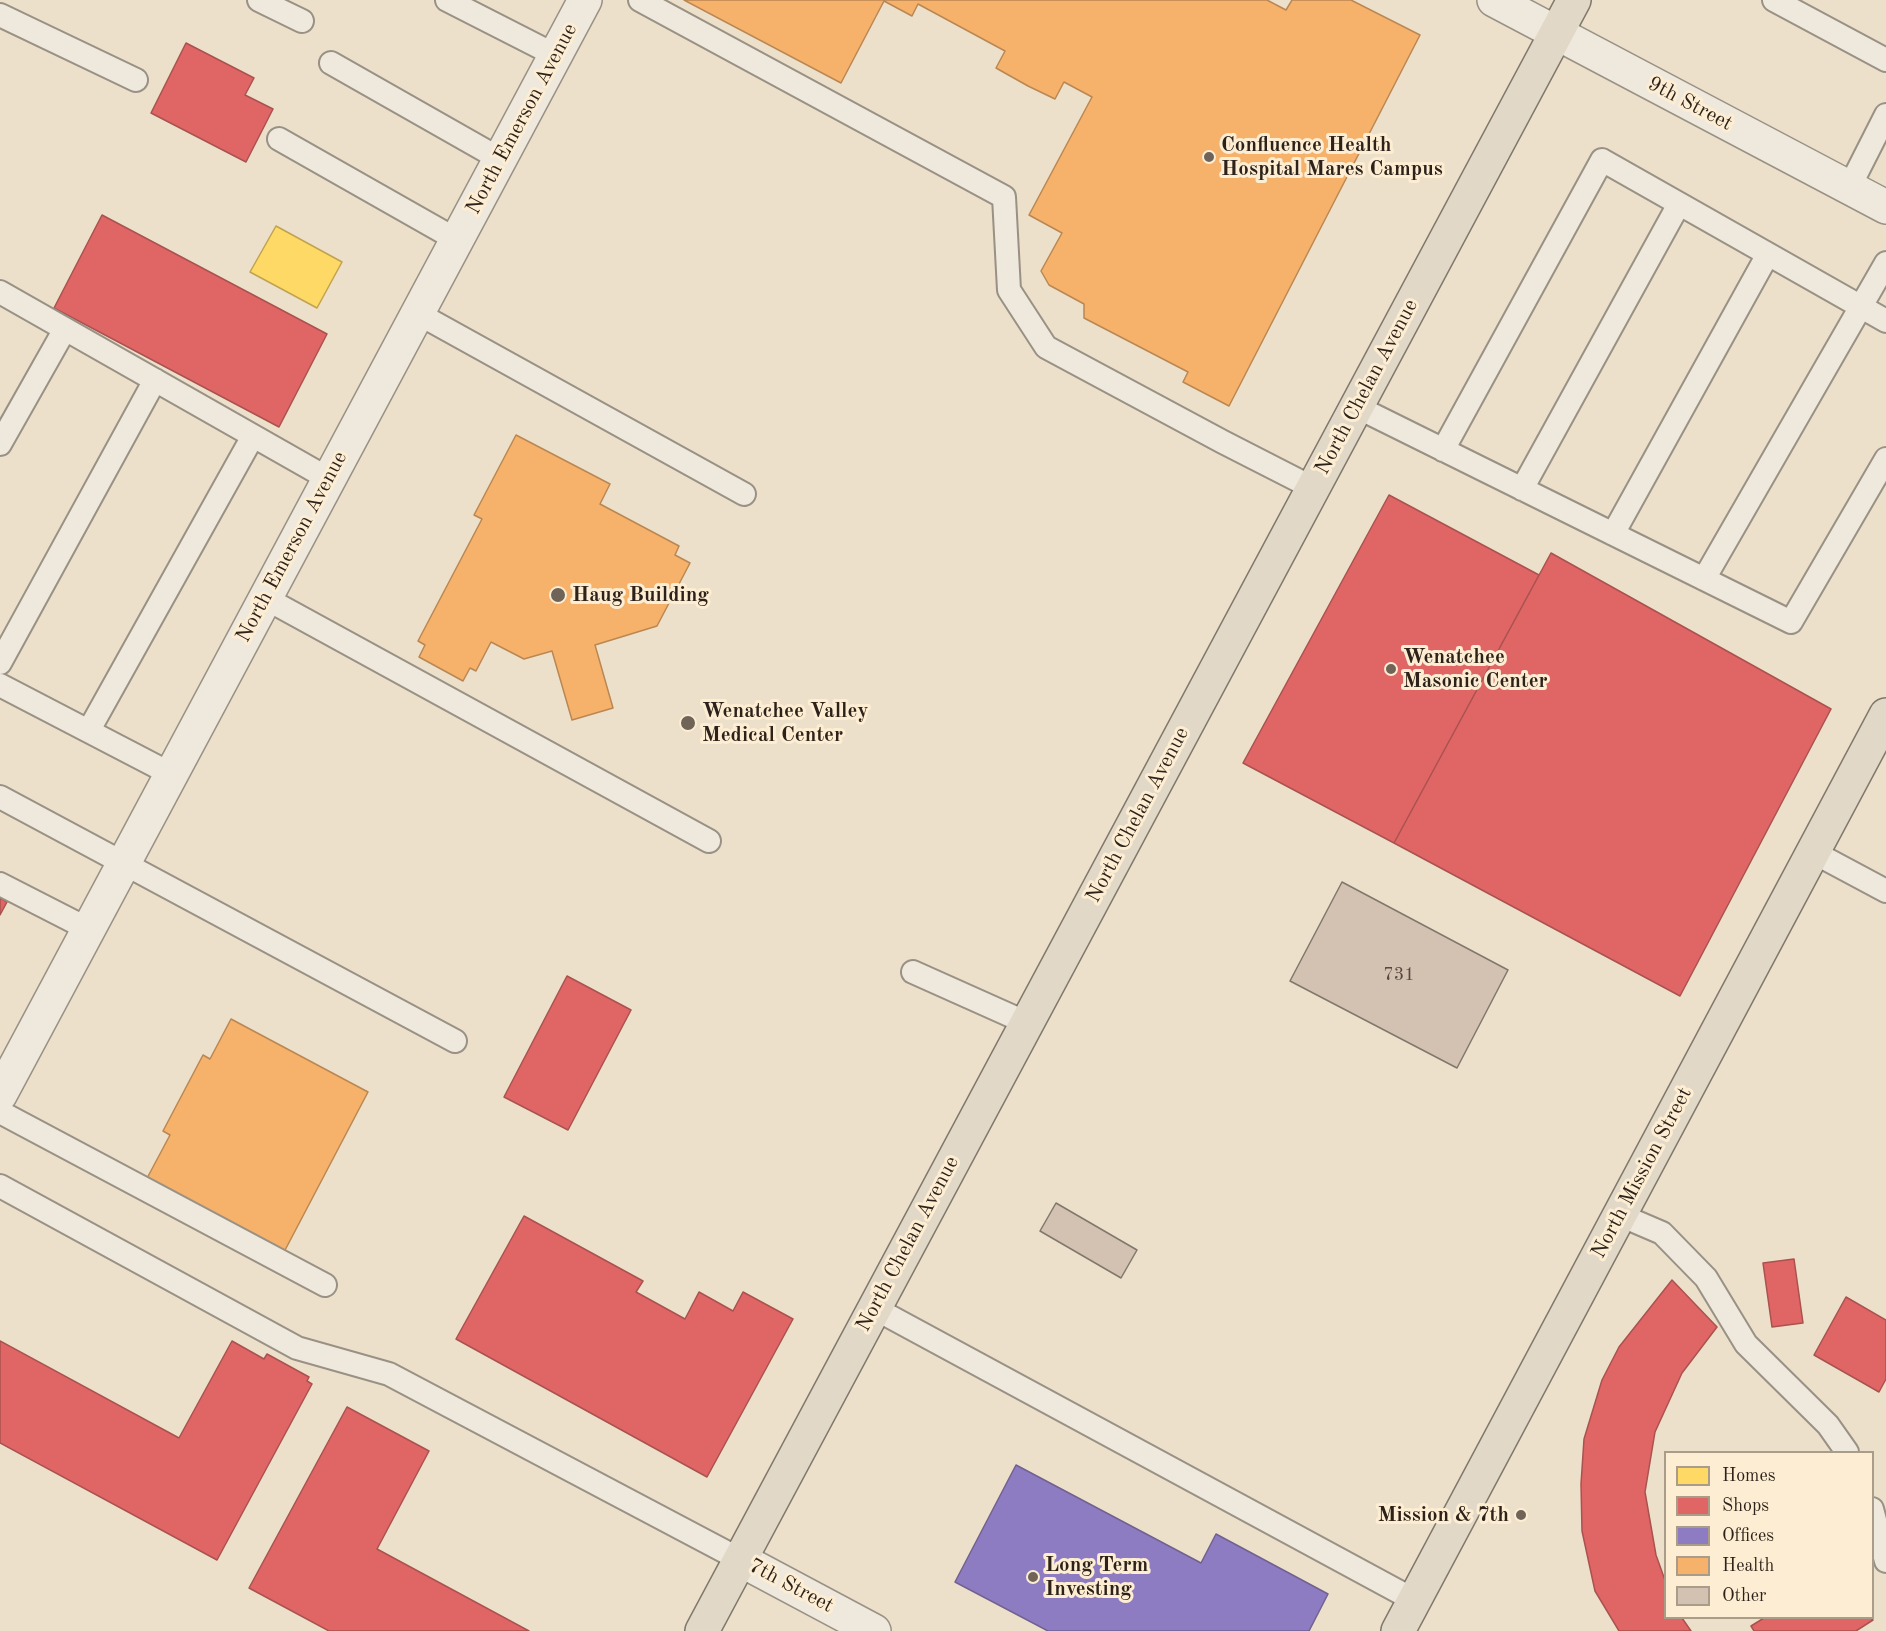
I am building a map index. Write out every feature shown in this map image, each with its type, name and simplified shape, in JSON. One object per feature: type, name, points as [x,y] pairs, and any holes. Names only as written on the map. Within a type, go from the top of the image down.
[{"type":"main road","name":"North Chelan Avenue","points":[[702,1631],[1574,0]]},
{"type":"main road","name":"North Mission Street","points":[[1398,1631],[1886,715]]},
{"type":"street","name":"North Emerson Avenue","points":[[0,1095],[585,0]]},
{"type":"street","name":"9th Street","points":[[1494,0],[1886,207]]},
{"type":"street","name":"7th Street","points":[[739,1559],[874,1631]]},
{"type":"lane","points":[[259,0],[302,21]]},
{"type":"lane","points":[[447,0],[555,55]]},
{"type":"lane","points":[[640,0],[1004,197],[1009,290],[1046,347],[1222,442],[1313,488]]},
{"type":"lane","points":[[1774,0],[1886,60]]},
{"type":"lane","points":[[0,15],[136,80]]},
{"type":"lane","points":[[332,63],[500,159]]},
{"type":"lane","points":[[1849,188],[1886,116]]},
{"type":"lane","points":[[279,139],[457,240]]},
{"type":"lane","points":[[1443,450],[1602,160],[1886,321]]},
{"type":"lane","points":[[1522,489],[1679,204]]},
{"type":"lane","points":[[1613,534],[1768,254]]},
{"type":"lane","points":[[1704,579],[1886,263]]},
{"type":"lane","points":[[0,292],[329,479]]},
{"type":"lane","points":[[417,313],[744,494]]},
{"type":"lane","points":[[0,444],[65,328]]},
{"type":"lane","points":[[0,663],[155,380]]},
{"type":"lane","points":[[1357,407],[1791,622],[1886,459]]},
{"type":"lane","points":[[89,730],[253,436]]},
{"type":"lane","points":[[265,598],[709,841]]},
{"type":"lane","points":[[0,685],[171,774]]},
{"type":"lane","points":[[0,797],[455,1041]]},
{"type":"lane","points":[[1813,852],[1886,891]]},
{"type":"lane","points":[[0,884],[88,929]]},
{"type":"lane","points":[[913,972],[1027,1023]]},
{"type":"lane","points":[[0,1112],[325,1285]]},
{"type":"lane","points":[[0,1186],[297,1348],[389,1374],[739,1559]]},
{"type":"lane","points":[[1620,1215],[1662,1233],[1706,1278],[1746,1344],[1828,1425],[1846,1451]]},
{"type":"lane","points":[[874,1308],[1414,1600]]},
{"type":"lane","points":[[1874,1516],[1886,1561]]},
{"type":"building: Homes","points":[[276,226],[342,262],[317,308],[250,272]]},
{"type":"building: Shops","points":[[186,43],[254,78],[245,95],[273,109],[246,162],[151,113]]},
{"type":"building: Shops","points":[[102,215],[327,334],[279,427],[54,308]]},
{"type":"building: Shops","name":"Wenatchee Masonic Center","points":[[1389,495],[1539,575],[1394,843],[1243,763]]},
{"type":"building: Shops","points":[[1551,553],[1831,709],[1680,996],[1394,843]]},
{"type":"building: Shops","points":[[0,898],[7,902],[0,915]]},
{"type":"building: Shops","points":[[567,976],[631,1010],[568,1130],[504,1097]]},
{"type":"building: Shops","points":[[524,1216],[643,1281],[636,1292],[685,1319],[699,1292],[733,1311],[743,1292],[793,1319],[707,1477],[456,1339]]},
{"type":"building: Shops","points":[[1794,1259],[1803,1323],[1772,1327],[1763,1263]]},
{"type":"building: Shops","points":[[1672,1280],[1717,1327],[1682,1373],[1655,1432],[1645,1492],[1656,1555],[1664,1577],[1664,1619],[1683,1619],[1691,1631],[1619,1631],[1595,1591],[1582,1531],[1581,1484],[1584,1439],[1602,1380],[1619,1347]]},
{"type":"building: Shops","points":[[1846,1297],[1886,1320],[1886,1379],[1879,1392],[1814,1355]]},
{"type":"building: Shops","points":[[0,1341],[179,1438],[232,1341],[264,1359],[267,1354],[309,1377],[307,1381],[312,1384],[217,1560],[0,1443]]},
{"type":"building: Shops","points":[[347,1407],[429,1451],[377,1549],[529,1631],[329,1631],[249,1588]]},
{"type":"building: Shops","points":[[1762,1619],[1873,1620],[1856,1631],[1754,1631],[1751,1626]]},
{"type":"building: Offices","points":[[1016,1465],[1201,1563],[1216,1534],[1328,1594],[1309,1631],[1048,1631],[955,1582]]},
{"type":"building: Health","name":"Confluence Health Hospital Mares Campus","points":[[684,0],[1267,0],[1286,10],[1292,0],[1351,0],[1420,35],[1229,406],[1183,382],[1188,372],[1084,318],[1084,304],[1049,285],[1041,271],[1062,233],[1029,215],[1092,97],[1064,82],[1055,99],[1028,86],[996,68],[1005,51],[918,4],[912,16],[884,1],[841,83]]},
{"type":"building: Health","name":"Haug Building","points":[[516,435],[610,484],[600,504],[679,546],[675,555],[690,563],[657,626],[595,645],[613,708],[572,720],[552,651],[524,659],[491,642],[476,671],[470,668],[463,681],[419,657],[425,645],[418,641],[482,519],[474,515]]},
{"type":"building: Health","points":[[231,1019],[368,1092],[283,1254],[145,1182],[170,1135],[163,1131],[203,1055],[210,1059]]},
{"type":"building: Other","points":[[1342,882],[1508,970],[1457,1068],[1290,981]]},
{"type":"building: Other","points":[[1056,1203],[1137,1250],[1121,1278],[1040,1231]]},
{"type":"place","name":"Confluence Health Hospital Mares Campus","points":[[1209,157]]},
{"type":"place","name":"Haug Building","points":[[558,595]]},
{"type":"place","name":"Wenatchee Masonic Center","points":[[1391,669]]},
{"type":"place","name":"Wenatchee Valley Medical Center","points":[[688,723]]},
{"type":"place","name":"Mission & 7th","points":[[1521,1515]]},
{"type":"place","name":"Long Term Investing","points":[[1033,1577]]}]
